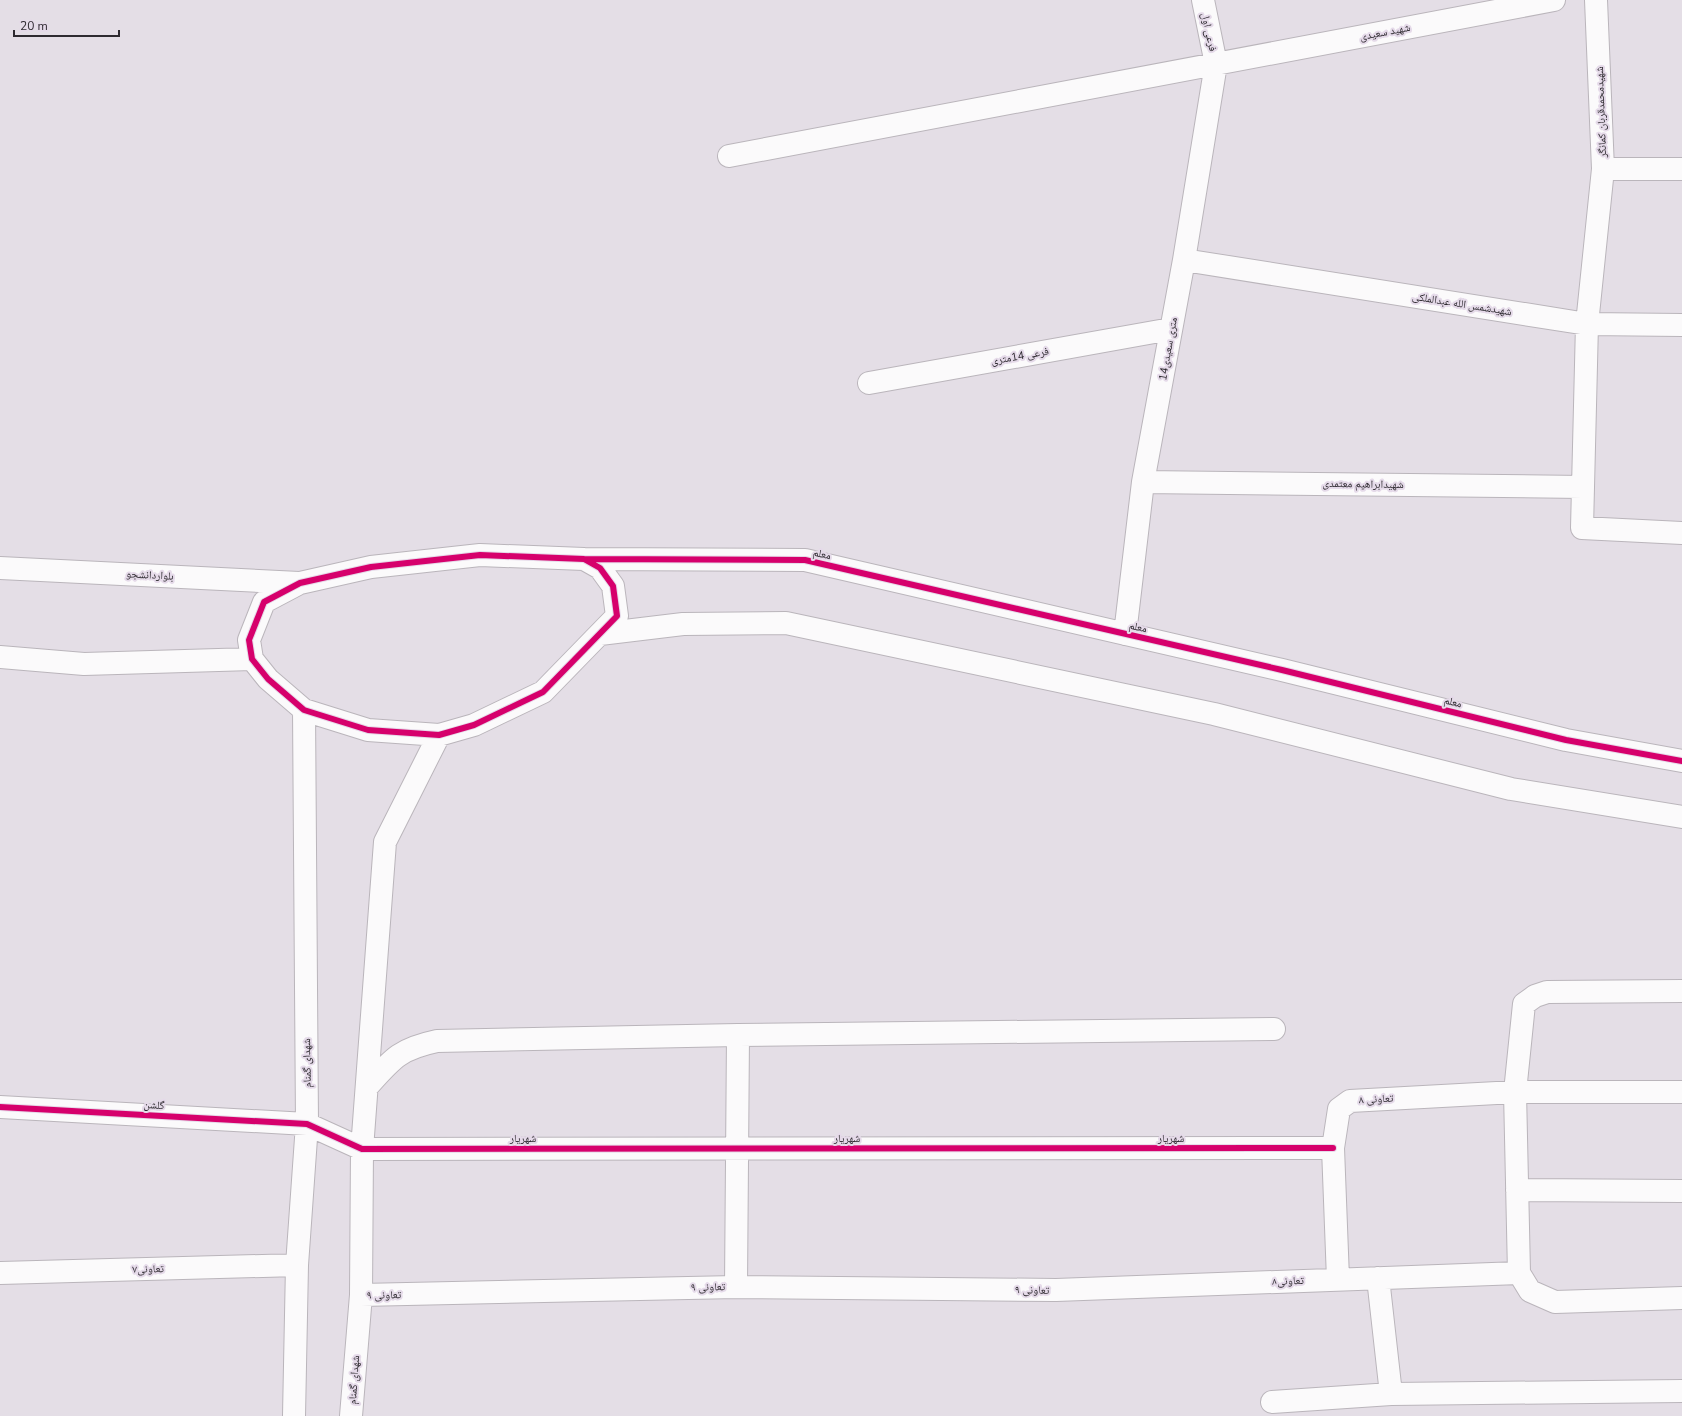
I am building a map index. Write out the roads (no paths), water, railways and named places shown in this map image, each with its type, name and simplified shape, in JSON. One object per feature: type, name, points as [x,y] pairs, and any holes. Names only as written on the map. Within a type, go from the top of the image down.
[{"type":"street","name":"فرعی اول","points":[[1203,0],[1216,64]]},
{"type":"street","name":"شهید سعیدی","points":[[729,156],[1554,0]]},
{"type":"street","name":"شهیدمحمدقربان کمانگر","points":[[1596,0],[1603,169],[1682,169]]},
{"type":"street","name":"14متری سعیدی","points":[[1125,634],[1143,482],[1184,260],[1216,64]]},
{"type":"street","points":[[1603,169],[1586,324],[1582,528],[1682,532]]},
{"type":"street","name":"شهیدشمس الله عبدالملکی","points":[[1184,260],[1586,324]]},
{"type":"street","points":[[1586,324],[1682,325]]},
{"type":"street","name":"فرعی 14متری","points":[[869,383],[1171,329]]},
{"type":"street","name":"شهیدابراهیم معتمدی","points":[[1143,482],[1583,487]]},
{"type":"street","name":"معلم","points":[[300,583],[371,567],[480,555],[584,559],[805,560],[1282,670],[1566,740],[1682,761]]},
{"type":"street","points":[[300,583],[264,602],[249,640],[252,659],[268,679],[304,710],[368,730],[439,735],[474,726],[543,692],[617,616],[613,586],[600,568],[584,559]]},
{"type":"street","name":"بلواردانشجو","points":[[0,568],[300,583]]},
{"type":"street","points":[[600,634],[683,624],[786,623],[1214,714],[1511,789],[1682,817]]},
{"type":"street","points":[[0,657],[84,664],[252,659]]},
{"type":"street","name":"شهدای گمنام","points":[[294,1416],[297,1265],[307,1124],[304,710]]},
{"type":"street","name":"شهدای گمنام","points":[[351,1416],[361,1295],[362,1149],[385,842],[439,735]]},
{"type":"street","points":[[1682,991],[1547,992],[1535,996],[1524,1004],[1515,1092],[1517,1244],[1519,1273],[1530,1292],[1555,1302],[1682,1298]]},
{"type":"street","points":[[367,1086],[392,1059],[414,1046],[437,1041],[738,1035],[1274,1028]]},
{"type":"street","points":[[736,1287],[738,1035]]},
{"type":"street","name":"تعاونی ۸","points":[[1338,1280],[1333,1148],[1339,1109],[1350,1101],[1515,1092],[1682,1092]]},
{"type":"street","name":"گلشن","points":[[0,1106],[307,1124]]},
{"type":"street","points":[[307,1124],[362,1149]]},
{"type":"street","name":"شهریار","points":[[362,1149],[1333,1148]]},
{"type":"street","points":[[1517,1190],[1682,1192]]},
{"type":"street","name":"تعاونی۷","points":[[0,1273],[297,1265]]},
{"type":"street","name":"تعاونی۸","points":[[1056,1290],[1519,1273]]},
{"type":"street","points":[[1378,1278],[1391,1394]]},
{"type":"street","name":"تعاونی ۹","points":[[361,1295],[736,1287],[1056,1290]]},
{"type":"street","points":[[1272,1402],[1391,1394],[1682,1391]]}]
